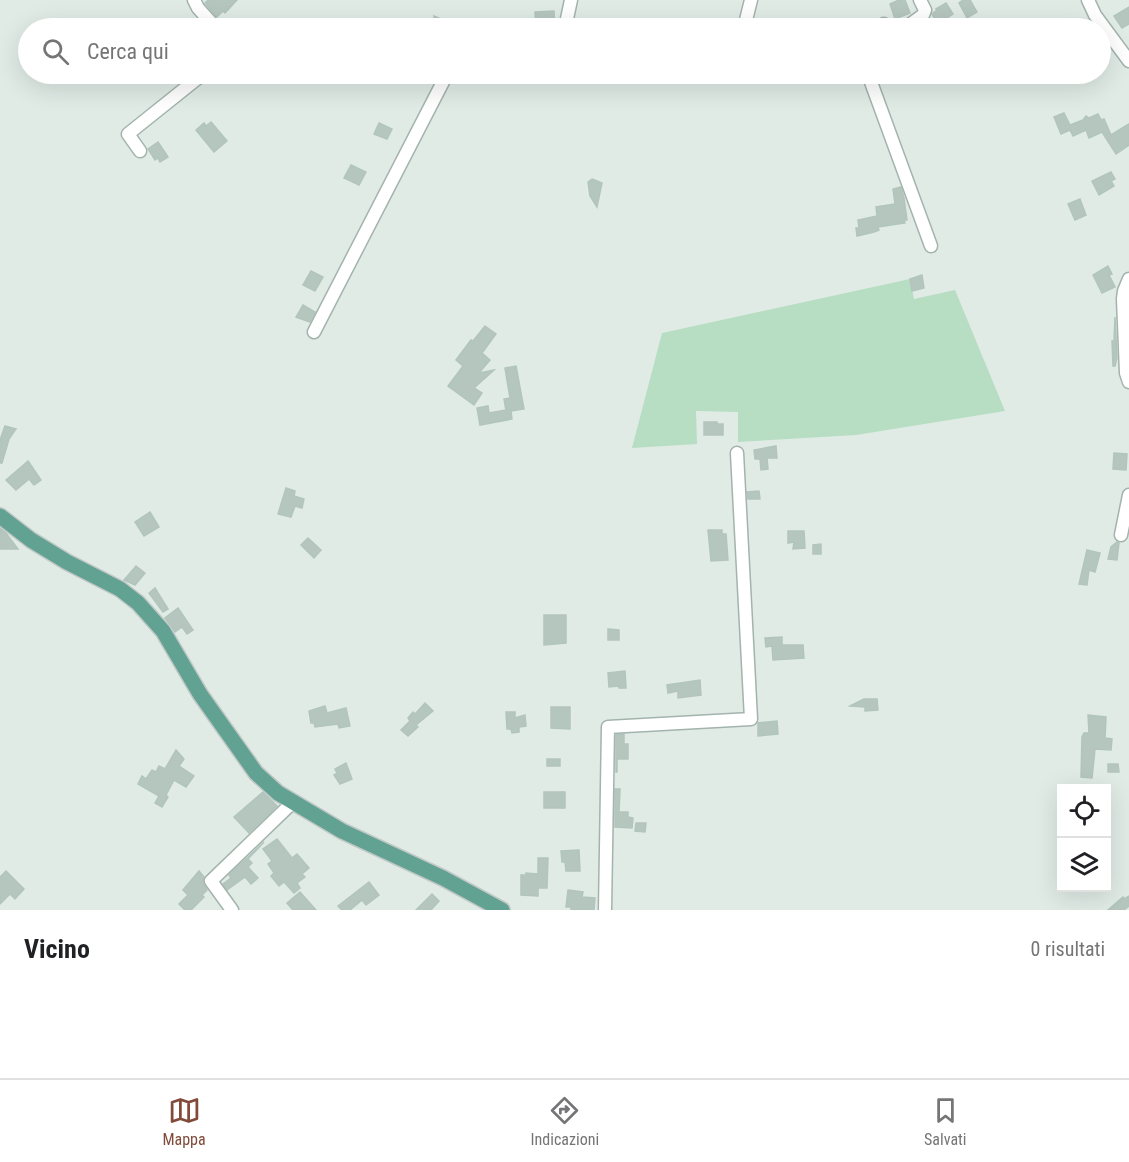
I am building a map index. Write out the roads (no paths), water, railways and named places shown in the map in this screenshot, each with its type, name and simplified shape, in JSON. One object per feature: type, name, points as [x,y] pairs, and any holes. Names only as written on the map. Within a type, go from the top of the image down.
[{"type":"main road","points":[[0,516],[31,540],[67,562],[120,589],[138,603],[163,631],[200,694],[256,773],[278,793],[342,831],[443,878],[502,910]]},
{"type":"street","points":[[194,0],[194,4],[207,18]]},
{"type":"street","points":[[567,18],[571,0]]},
{"type":"street","points":[[746,18],[751,0]]},
{"type":"street","points":[[920,0],[925,10],[924,15],[920,18]]},
{"type":"street","points":[[1088,0],[1097,18]]},
{"type":"street","points":[[1111,37],[1129,61]]},
{"type":"street","points":[[140,151],[128,134],[190,84]]},
{"type":"street","points":[[314,332],[442,84]]},
{"type":"street","points":[[872,84],[931,246]]},
{"type":"street","points":[[1129,279],[1124,291],[1126,373],[1129,382]]},
{"type":"street","points":[[605,910],[608,727],[752,719],[737,453]]},
{"type":"street","points":[[1121,535],[1129,495]]},
{"type":"street","points":[[232,910],[211,880],[292,803]]}]
